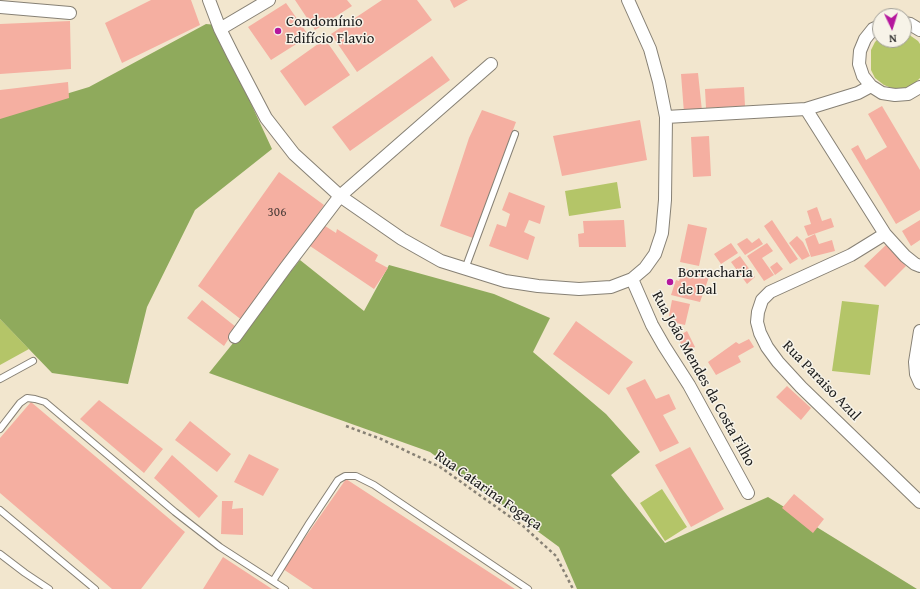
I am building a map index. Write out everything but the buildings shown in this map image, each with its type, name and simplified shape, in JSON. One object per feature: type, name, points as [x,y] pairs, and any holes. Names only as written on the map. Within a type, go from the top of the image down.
[{"type":"street","points":[[209,0],[220,29],[266,118],[294,154],[340,196],[402,239],[441,260],[505,281],[538,286],[579,289],[611,287],[632,279],[645,268],[655,254],[662,233],[666,200],[666,117],[659,82],[650,49],[628,0]]},
{"type":"street","points":[[220,29],[269,0]]},
{"type":"street","points":[[0,7],[70,13]]},
{"type":"street","points":[[872,30],[865,39],[860,51],[859,64],[863,76],[871,86],[882,93],[895,95],[908,94],[920,87]]},
{"type":"street","points":[[235,337],[340,196],[491,64]]},
{"type":"street","points":[[666,117],[806,109],[858,94],[871,86]]},
{"type":"street","points":[[806,109],[885,234],[894,246],[915,264],[920,266]]},
{"type":"street","name":"Rua Paraiso Azul","points":[[885,234],[851,255],[770,292],[762,300],[758,312],[757,322],[760,333],[767,347],[801,387],[920,502]]},
{"type":"street","name":"Rua João Mendes da Costa Filho","points":[[632,279],[655,330],[706,415],[748,493]]},
{"type":"street","points":[[920,331],[915,362],[916,374],[920,383]]},
{"type":"lane","points":[[465,269],[515,134]]},
{"type":"lane","points":[[0,379],[33,361]]},
{"type":"lane","points":[[0,430],[20,403],[27,398],[45,402],[220,547],[285,589]]},
{"type":"lane","points":[[273,581],[338,480],[345,476],[356,476],[374,485],[528,589]]},
{"type":"lane","points":[[0,510],[95,589]]},
{"type":"lane","points":[[0,554],[49,589]]},
{"type":"path","name":"Rua Catarina Fogaça","points":[[346,426],[381,439],[440,467],[523,526],[556,556],[573,589]]},
{"type":"green space","points":[[206,24],[217,25],[272,149],[195,210],[147,307],[128,384],[52,373],[0,319],[0,114],[89,87]]},
{"type":"green space","points":[[912,37],[920,44],[920,78],[913,85],[903,89],[894,89],[884,85],[875,78],[871,70],[872,48],[912,48]]},
{"type":"green space","points":[[617,182],[621,208],[569,216],[565,191]]},
{"type":"green space","points":[[300,260],[364,311],[389,265],[494,294],[550,318],[533,352],[606,414],[640,452],[611,475],[665,543],[768,497],[917,589],[577,589],[559,547],[430,452],[209,373]]},
{"type":"green space","points":[[842,301],[879,305],[870,375],[832,371]]},
{"type":"green space","points":[[0,319],[29,349],[0,365]]},
{"type":"green space","points":[[662,489],[687,527],[665,541],[640,503]]},
{"type":"place","name":"Condomínio Edifício Flavio","points":[[278,31]]},
{"type":"place","name":"Borracharia de Dal","points":[[670,282]]}]
